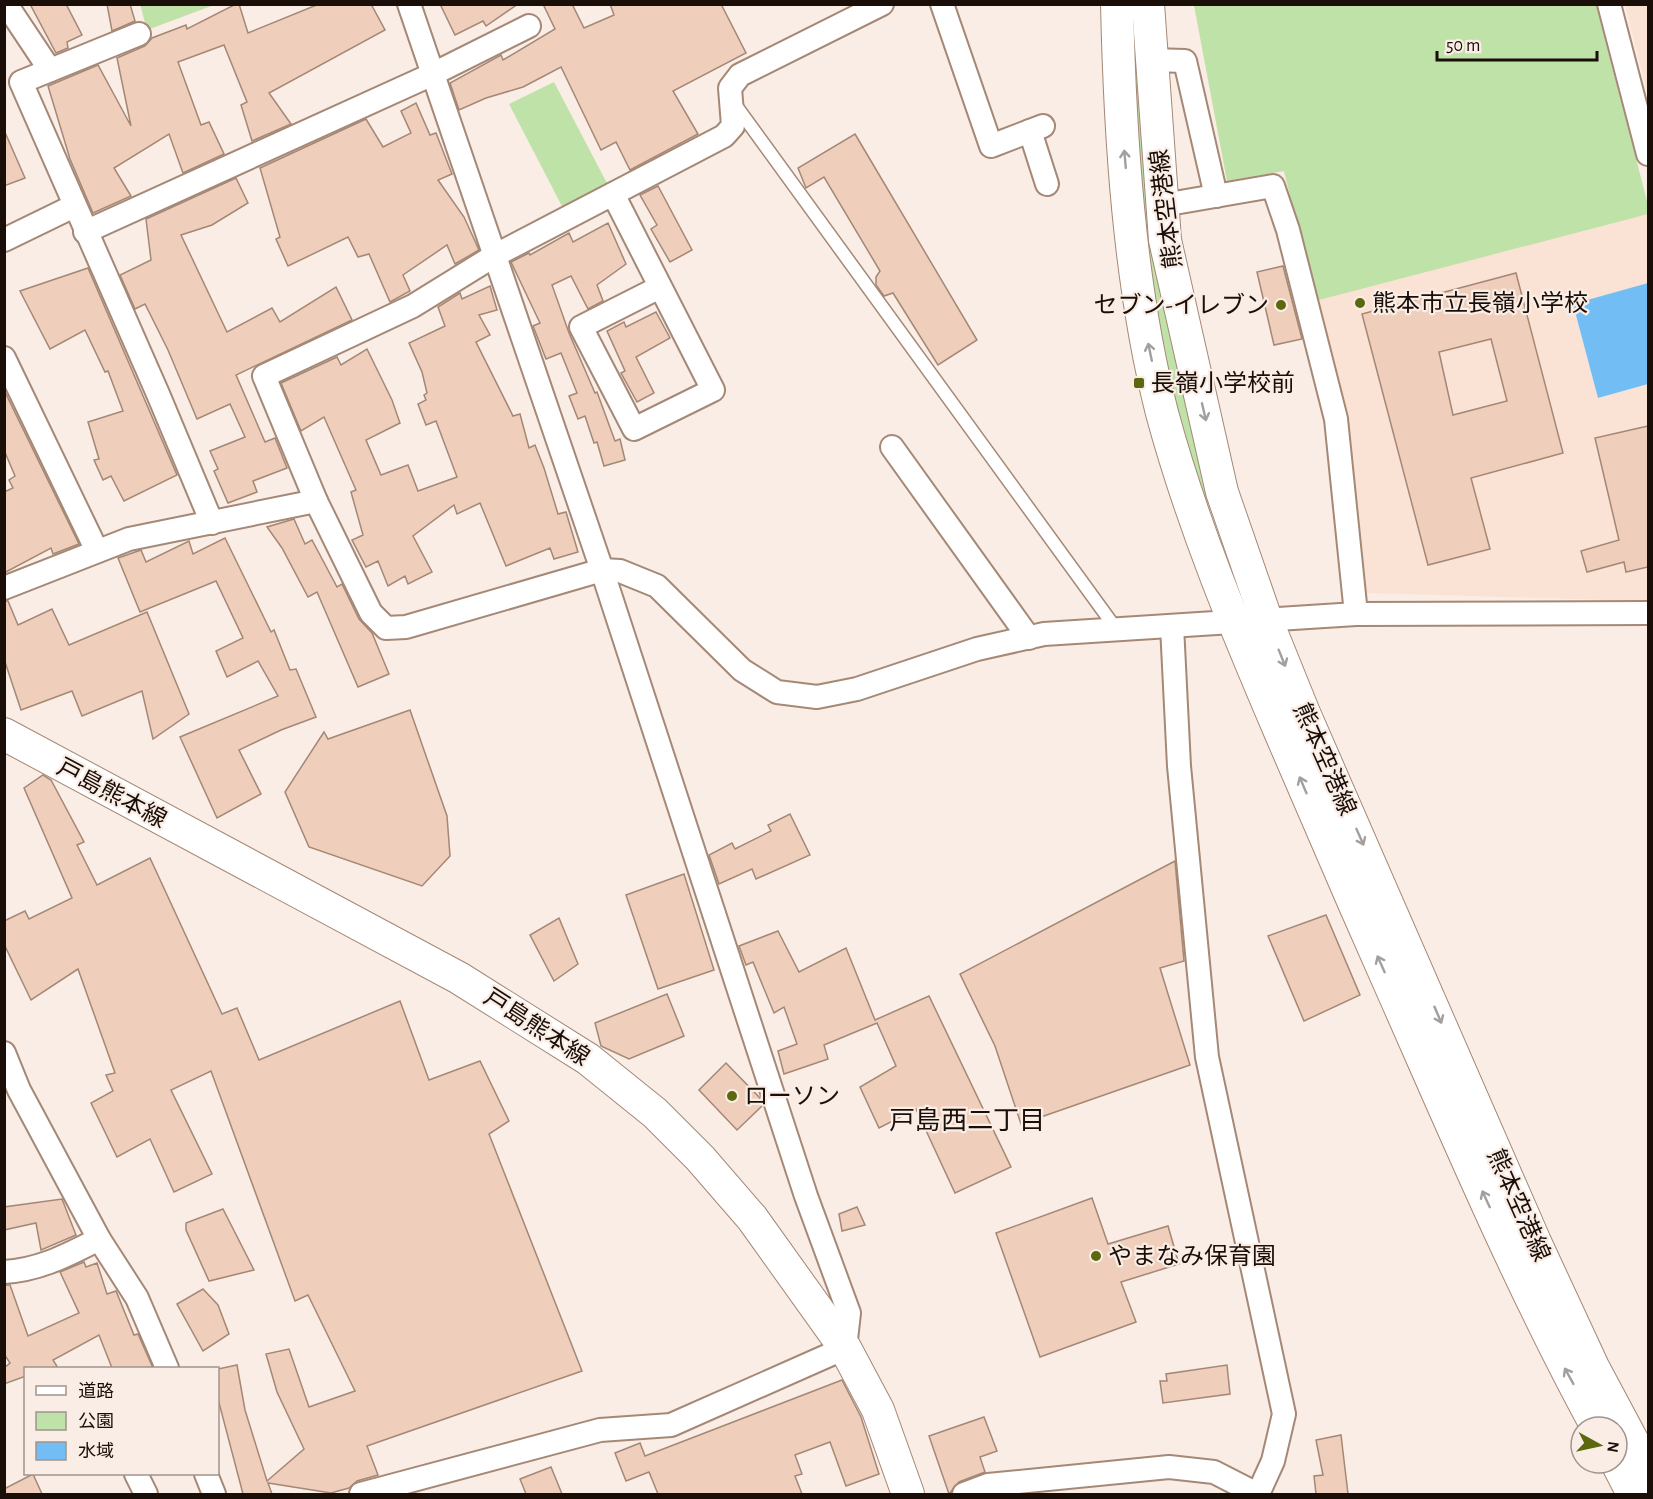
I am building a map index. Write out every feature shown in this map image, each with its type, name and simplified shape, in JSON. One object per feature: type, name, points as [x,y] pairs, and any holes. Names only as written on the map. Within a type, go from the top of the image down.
[{"type":"main road","name":"熊本空港線","points":[[1117,4],[1122,124],[1140,305],[1161,410],[1183,484],[1233,621],[1342,877],[1487,1203],[1554,1347],[1591,1415]]},
{"type":"main road","name":"熊本空港線","points":[[1148,4],[1165,240],[1222,492],[1266,620],[1535,1242],[1593,1367],[1648,1470]]},
{"type":"main road","name":"戸島熊本線","points":[[4,734],[459,978],[588,1059],[655,1113],[700,1158],[752,1218],[845,1348],[878,1410],[908,1494]]},
{"type":"main road","points":[[1624,1475],[1634,1494]]},
{"type":"street","points":[[6,4],[50,70]]},
{"type":"street","points":[[361,1494],[600,1430],[671,1425],[845,1348],[849,1313],[806,1196],[602,570],[409,4]]},
{"type":"street","points":[[882,4],[740,75],[730,88],[733,126],[724,136],[494,256],[413,306],[264,376],[316,501],[371,613],[386,628],[406,627],[602,570],[620,571],[657,586],[742,670],[777,692],[817,697],[857,689],[977,649],[1029,638],[1233,621],[1356,614],[1648,613]]},
{"type":"street","points":[[942,4],[991,146],[1037,128],[1047,184]]},
{"type":"street","points":[[1609,4],[1648,154]]},
{"type":"street","points":[[85,232],[433,74],[529,26]]},
{"type":"street","points":[[139,34],[21,82],[212,523]]},
{"type":"street","points":[[1151,60],[1185,61],[1216,195]]},
{"type":"street","points":[[1163,205],[1273,186],[1288,230],[1336,419],[1356,614]]},
{"type":"street","points":[[612,194],[660,286],[712,390],[634,429],[581,327],[660,286]]},
{"type":"street","points":[[4,240],[74,206]]},
{"type":"street","points":[[4,358],[97,551]]},
{"type":"street","points":[[892,447],[1029,638]]},
{"type":"street","points":[[4,588],[129,538],[316,501]]},
{"type":"street","points":[[964,1494],[988,1485],[1169,1467],[1214,1472],[1257,1494],[1273,1461],[1284,1414],[1207,1057],[1179,766],[1172,626]]},
{"type":"street","points":[[4,1053],[19,1090],[99,1239],[137,1298],[167,1367]]},
{"type":"street","points":[[4,1272],[27,1270],[50,1263],[99,1239]]},
{"type":"street","points":[[137,1475],[146,1494]]},
{"type":"street","points":[[207,1475],[214,1494]]},
{"type":"lane","points":[[731,100],[1117,630]]},
{"type":"shaded area","name":"熊本市立長嶺小学校","points":[[1194,5],[1596,5],[1648,205],[1648,283],[1573,305],[1598,398],[1648,384],[1648,425],[1595,438],[1619,540],[1581,551],[1587,572],[1624,562],[1627,572],[1648,567],[1648,601],[1365,593],[1315,301],[1285,171],[1227,181]],"holes":[[[1515,273],[1563,453],[1471,478],[1490,549],[1428,565],[1362,314]]]},
{"type":"shaded area","points":[[1625,5],[1648,5],[1648,95]]},
{"type":"shaded area","name":"熊本市立長嶺小学校","points":[[1491,339],[1507,401],[1453,415],[1439,352]]},
{"type":"green space","points":[[140,4],[214,5],[147,30]]},
{"type":"green space","points":[[1135,5],[1178,349],[1203,485],[1220,552],[1183,433],[1167,365],[1151,274],[1136,161]]},
{"type":"green space","name":"熊本市立長嶺小学校","points":[[1194,5],[1596,5],[1648,205],[1648,214],[1315,301],[1284,171],[1227,181]]},
{"type":"green space","points":[[554,82],[610,189],[565,212],[509,104]]},
{"type":"water","points":[[1648,283],[1648,384],[1598,398],[1573,304]]},
{"type":"building","points":[[30,4],[66,4],[82,35],[67,42],[68,48],[56,53]]},
{"type":"building","points":[[107,4],[130,4],[135,21],[112,31]]},
{"type":"building","points":[[239,4],[248,33],[319,4],[371,4],[385,30],[269,93],[291,124],[252,141],[241,105],[247,102],[224,45],[178,62],[201,125],[209,122],[224,154],[183,173],[169,134],[114,168],[131,196],[93,213],[70,159],[48,86],[98,65],[131,126],[117,58],[145,46],[152,38],[186,25],[187,29]]},
{"type":"building","points":[[440,4],[518,4],[486,26],[483,21],[455,35]]},
{"type":"building","points":[[543,4],[572,4],[584,28],[614,15],[610,4],[721,4],[746,53],[673,91],[698,134],[630,170],[616,142],[601,150],[561,67],[523,87],[486,98],[459,110],[450,83],[501,55],[503,60],[555,29]]},
{"type":"building","points":[[416,103],[430,135],[436,133],[452,174],[438,180],[464,217],[479,250],[455,264],[447,245],[403,275],[410,291],[390,302],[369,254],[358,257],[348,237],[288,266],[276,239],[280,237],[260,168],[366,119],[383,147],[411,133],[401,111]]},
{"type":"building","points":[[4,130],[25,178],[4,186]]},
{"type":"building","points":[[855,134],[977,340],[938,365],[893,293],[884,296],[876,285],[876,277],[880,271],[824,177],[806,188],[798,168]]},
{"type":"building","points":[[236,178],[248,203],[212,225],[181,235],[227,332],[272,308],[280,322],[336,287],[352,320],[236,375],[265,442],[275,438],[287,468],[253,481],[257,492],[228,503],[214,471],[218,469],[210,451],[245,437],[230,404],[197,419],[168,350],[145,304],[135,309],[120,275],[151,260],[146,219]]},
{"type":"building","points":[[658,186],[692,250],[670,262],[651,229],[657,225],[640,195]]},
{"type":"building","points":[[608,223],[626,264],[597,285],[603,301],[588,309],[571,276],[552,285],[569,333],[595,393],[597,392],[615,441],[620,439],[625,460],[604,466],[597,442],[594,443],[585,416],[578,419],[569,396],[577,393],[561,353],[546,359],[533,326],[540,323],[511,262],[529,253],[530,255],[569,233],[573,242]]},
{"type":"building","name":"セブン-イレブン","points":[[1283,266],[1302,339],[1274,345],[1257,272]]},
{"type":"building","points":[[88,268],[177,475],[124,501],[111,476],[103,480],[94,460],[99,459],[88,422],[123,411],[108,371],[105,372],[85,330],[50,349],[20,291]]},
{"type":"building","points":[[1516,273],[1563,453],[1471,478],[1490,549],[1428,565],[1362,314]],"holes":[[[1491,339],[1507,401],[1453,415],[1439,352]]]},
{"type":"building","points":[[490,286],[497,310],[479,315],[490,335],[476,342],[513,416],[520,414],[529,448],[535,445],[558,514],[566,512],[578,552],[554,559],[550,548],[506,566],[480,503],[457,514],[454,505],[413,536],[432,572],[408,584],[405,576],[388,586],[378,561],[366,567],[352,540],[363,535],[351,492],[356,490],[324,417],[301,431],[281,383],[337,357],[341,365],[367,349],[392,400],[400,423],[366,440],[381,475],[408,465],[418,491],[457,477],[436,421],[426,425],[418,404],[426,400],[424,395],[427,393],[422,372],[409,343],[445,326],[438,307],[460,293],[462,299]]},
{"type":"building","points":[[656,312],[670,338],[636,357],[654,393],[637,402],[621,373],[625,371],[607,331],[624,322],[626,327]]},
{"type":"building","points":[[4,390],[79,544],[53,554],[51,548],[4,573],[4,492],[13,488],[9,480],[15,476],[4,450]]},
{"type":"building","points":[[1648,426],[1648,567],[1626,572],[1624,562],[1587,572],[1581,551],[1619,540],[1595,438]]},
{"type":"building","points":[[294,519],[305,544],[312,540],[337,587],[342,584],[359,619],[372,633],[389,674],[358,687],[317,592],[308,597],[282,548],[267,527]]},
{"type":"building","points":[[225,538],[271,632],[274,630],[290,670],[296,669],[316,717],[281,730],[239,750],[261,794],[217,818],[180,737],[278,696],[258,661],[227,677],[216,651],[243,638],[216,581],[140,612],[118,558],[141,550],[146,562],[189,541],[193,554]]},
{"type":"building","points":[[4,601],[8,601],[18,625],[52,609],[69,645],[147,612],[189,714],[153,739],[142,691],[82,716],[72,691],[21,710],[4,659]]},
{"type":"building","points":[[410,710],[447,816],[450,856],[422,886],[309,847],[285,792],[324,732],[328,739]]},
{"type":"building","points":[[43,775],[51,780],[84,842],[77,845],[97,885],[150,858],[222,1014],[237,1008],[259,1060],[400,1001],[429,1080],[480,1061],[509,1121],[489,1134],[582,1371],[367,1446],[378,1475],[357,1481],[349,1488],[331,1493],[268,1483],[272,1494],[243,1494],[219,1403],[219,1369],[237,1365],[245,1410],[267,1481],[304,1449],[277,1392],[266,1354],[289,1349],[309,1407],[355,1391],[308,1295],[295,1301],[211,1071],[171,1090],[212,1174],[174,1192],[150,1139],[117,1157],[91,1103],[113,1091],[106,1075],[115,1073],[78,969],[31,1000],[4,944],[4,921],[25,911],[29,919],[72,898],[24,788]]},
{"type":"building","points":[[790,814],[810,855],[756,879],[752,869],[719,884],[709,855],[732,843],[735,849],[771,831],[768,825]]},
{"type":"building","points":[[1175,861],[1184,961],[1160,968],[1190,1065],[1021,1124],[995,1046],[960,974]]},
{"type":"building","points":[[684,874],[714,970],[658,989],[626,895]]},
{"type":"building","points":[[1326,915],[1360,995],[1304,1021],[1268,936]]},
{"type":"building","points":[[559,918],[578,964],[554,981],[530,935]]},
{"type":"building","points":[[778,931],[799,972],[846,948],[875,1020],[929,996],[1011,1167],[955,1193],[916,1109],[879,1128],[860,1087],[896,1066],[877,1023],[824,1045],[828,1059],[784,1074],[778,1051],[797,1044],[784,1007],[774,1013],[753,962],[746,965],[739,946]]},
{"type":"building","points":[[667,994],[684,1036],[629,1059],[601,1046],[595,1023]]},
{"type":"building","name":"ローソン","points":[[726,1063],[759,1097],[762,1106],[737,1130],[699,1090]]},
{"type":"building","points":[[1092,1198],[1108,1244],[1168,1226],[1179,1264],[1121,1282],[1136,1322],[1040,1357],[996,1233]]},
{"type":"building","points":[[62,1199],[76,1235],[41,1250],[36,1223],[4,1230],[4,1207]]},
{"type":"building","points":[[857,1207],[865,1225],[842,1231],[839,1214]]},
{"type":"building","points":[[223,1209],[254,1270],[209,1281],[186,1230],[186,1223]]},
{"type":"building","points":[[84,1262],[86,1267],[97,1263],[107,1294],[116,1291],[134,1335],[138,1334],[153,1367],[112,1367],[99,1335],[53,1360],[57,1367],[24,1367],[24,1377],[4,1384],[4,1368],[10,1363],[4,1354],[4,1285],[10,1285],[28,1336],[79,1313],[60,1272]]},
{"type":"building","points":[[203,1289],[218,1305],[229,1334],[203,1351],[177,1304]]},
{"type":"building","points":[[1227,1365],[1230,1394],[1163,1403],[1160,1381],[1167,1381],[1166,1374]]},
{"type":"building","points":[[842,1380],[861,1417],[879,1474],[846,1486],[830,1442],[795,1455],[802,1474],[795,1476],[802,1494],[658,1494],[649,1472],[626,1481],[615,1453],[640,1443],[645,1456]]},
{"type":"building","points":[[984,1417],[997,1451],[980,1457],[985,1472],[959,1482],[949,1494],[929,1436]]},
{"type":"building","points":[[1341,1435],[1348,1494],[1316,1494],[1314,1476],[1323,1475],[1316,1440]]},
{"type":"building","points":[[551,1467],[562,1494],[526,1494],[520,1479]]},
{"type":"building","points":[[33,1475],[42,1494],[4,1494],[4,1489]]},
{"type":"place","name":"熊本市立長嶺小学校","points":[[1360,303]]},
{"type":"place","name":"セブン-イレブン","points":[[1281,305]]},
{"type":"place","name":"長嶺小学校前","points":[[1139,383]]},
{"type":"place","name":"ローソン","points":[[732,1096]]},
{"type":"place","name":"やまなみ保育園","points":[[1096,1256]]},
{"type":"district","name":"戸島西二丁目","points":[[967,1120]]}]
